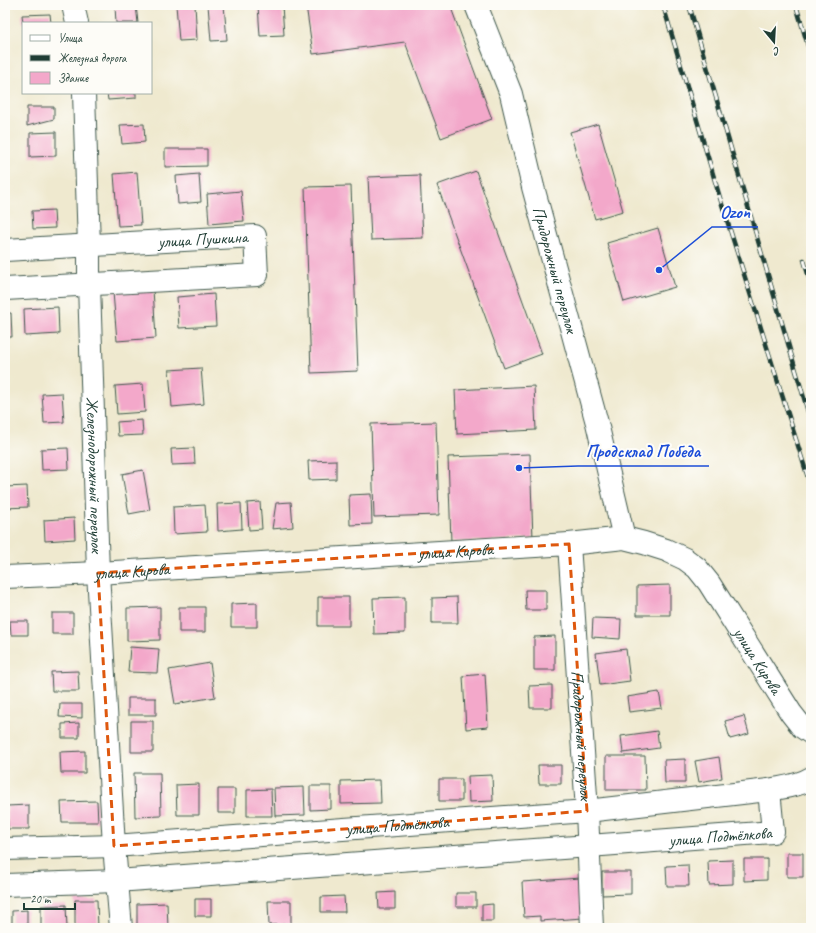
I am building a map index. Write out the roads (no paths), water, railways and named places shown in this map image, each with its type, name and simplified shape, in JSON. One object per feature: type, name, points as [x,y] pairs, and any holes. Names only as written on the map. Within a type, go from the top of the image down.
[{"type":"street","points":[[73,5],[77,22]]},
{"type":"street","name":"Придорожный переулок","points":[[476,5],[511,94],[535,195],[597,423],[624,538]]},
{"type":"street","name":"Железнодорожный переулок","points":[[84,94],[98,573],[114,846],[121,928]]},
{"type":"street","name":"улица Пушкина","points":[[5,250],[255,236],[257,275],[5,289]]},
{"type":"street","name":"улица Кирова","points":[[5,577],[98,573],[569,544],[624,538],[666,550],[697,568],[709,582],[791,713],[802,727],[811,733]]},
{"type":"street","name":"Придорожный переулок","points":[[569,544],[587,811],[592,928]]},
{"type":"street","points":[[769,790],[789,786],[811,778]]},
{"type":"street","name":"улица Подтёлкова","points":[[5,849],[114,846],[587,811],[769,790],[773,832],[117,881],[5,885]]},
{"type":"railway","points":[[663,5],[720,198],[811,487]]},
{"type":"railway","points":[[689,5],[811,422]]},
{"type":"railway","points":[[796,5],[811,56]]},
{"type":"railway","points":[[804,260],[811,285]]},
{"type":"place","name":"Ozon","points":[[659,270]]},
{"type":"place","name":"Продсклад Победа","points":[[519,468]]}]
